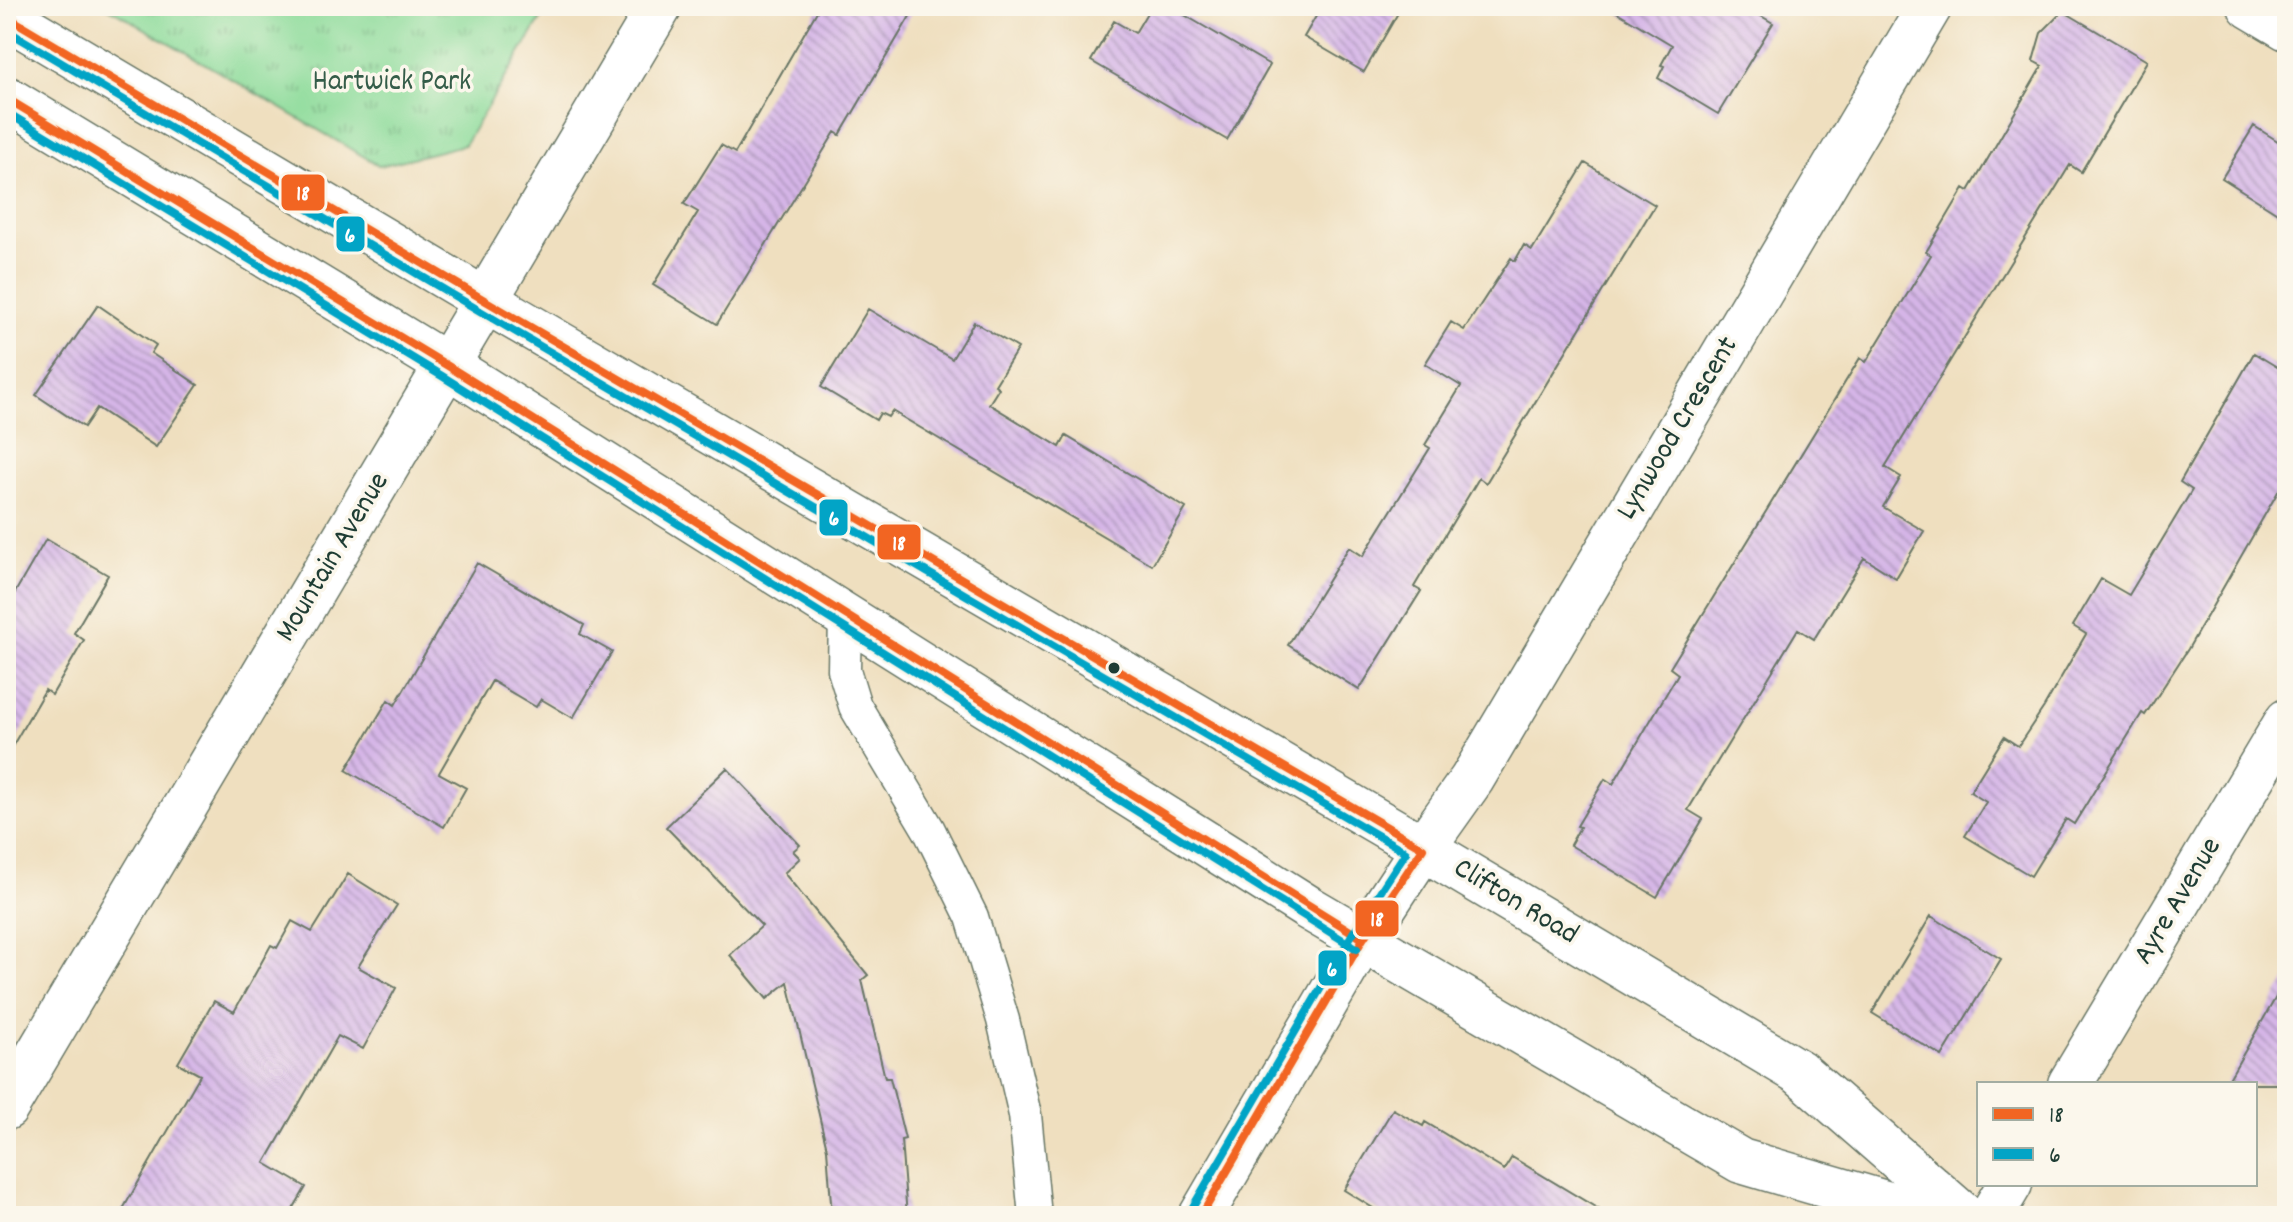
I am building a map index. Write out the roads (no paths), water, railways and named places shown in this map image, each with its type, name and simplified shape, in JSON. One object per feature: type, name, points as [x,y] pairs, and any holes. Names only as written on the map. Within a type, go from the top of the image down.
[{"type":"main road","name":"Mountain Avenue","points":[[6,1108],[660,6]]},
{"type":"main road","name":"Lynwood Crescent","points":[[1201,1216],[1363,939],[1480,765],[1930,6]]},
{"type":"main road","points":[[2250,6],[2287,28]]},
{"type":"main road","name":"Clifton Road","points":[[6,16],[1799,1072],[1964,1216]]},
{"type":"main road","points":[[6,98],[448,366],[1363,939],[1741,1161],[1930,1216]]},
{"type":"main road","name":"Ayre Avenue","points":[[2071,1082],[2287,721]]},
{"type":"main road","points":[[1991,1216],[2009,1186]]},
{"type":"lane","points":[[845,614],[844,670],[855,706],[929,830],[972,917],[1003,1020],[1025,1115],[1035,1216]]},
{"type":"park label","name":"Hartwick Park","points":[[392,83]]}]
